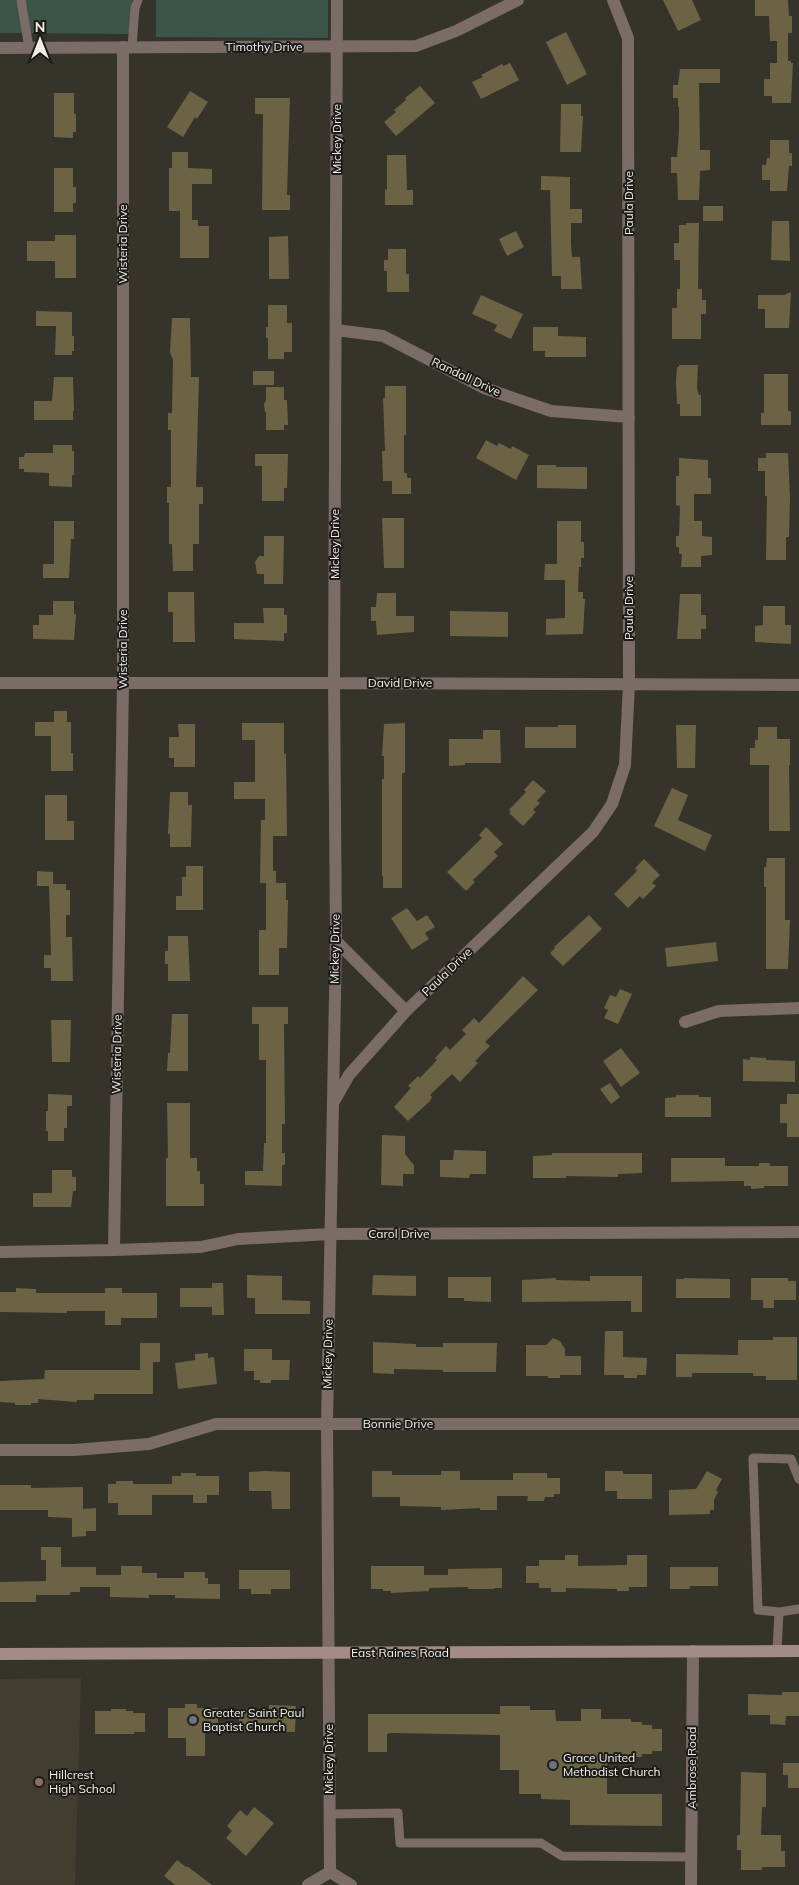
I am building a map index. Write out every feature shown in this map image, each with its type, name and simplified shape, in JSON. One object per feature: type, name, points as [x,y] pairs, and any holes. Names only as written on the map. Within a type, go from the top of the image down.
[{"type":"main road","name":"East Raines Road","points":[[0,1654],[799,1651]]},
{"type":"street","name":"Mickey Drive","points":[[330,1872],[327,1424],[336,941],[334,683],[337,0]]},
{"type":"street","name":"Timothy Drive","points":[[0,48],[416,46],[456,31],[518,0]]},
{"type":"street","name":"Paula Drive","points":[[332,1104],[349,1075],[406,1011],[593,832],[612,804],[625,765],[629,684],[628,38],[613,0]]},
{"type":"street","name":"Wisteria Drive","points":[[114,1250],[123,684],[127,48]]},
{"type":"street","name":"Randall Drive","points":[[336,330],[383,336],[484,388],[551,411],[629,417]]},
{"type":"street","name":"David Drive","points":[[0,684],[334,683],[799,686]]},
{"type":"street","points":[[336,941],[406,1011]]},
{"type":"street","points":[[685,1022],[719,1011],[799,1008]]},
{"type":"street","name":"Carol Drive","points":[[0,1252],[201,1247],[238,1239],[330,1234],[799,1232]]},
{"type":"street","name":"Bonnie Drive","points":[[0,1450],[74,1450],[149,1444],[216,1424],[799,1424]]},
{"type":"street","name":"Ambrose Road","points":[[691,1885],[693,1651]]},
{"type":"street","points":[[308,1885],[330,1872],[350,1885]]},
{"type":"lane","points":[[21,0],[29,48]]},
{"type":"lane","points":[[127,48],[138,0]]},
{"type":"lane","points":[[799,1479],[791,1459],[754,1458],[758,1610],[779,1612],[799,1609]]},
{"type":"lane","points":[[777,1651],[779,1612]]},
{"type":"lane","points":[[330,1814],[398,1813],[400,1844],[540,1844],[562,1856],[692,1857]]},
{"type":"shaded area","name":"Hillcrest High School","points":[[81,1678],[75,1885],[0,1885],[0,1679]]},
{"type":"green space","points":[[0,0],[132,0],[132,34],[0,33]]},
{"type":"green space","points":[[156,0],[328,0],[328,38],[156,37]]},
{"type":"building","points":[[663,0],[692,0],[701,20],[678,31]]},
{"type":"building","points":[[755,0],[788,0],[789,16],[792,16],[792,33],[788,33],[788,61],[793,63],[791,103],[772,103],[772,96],[764,96],[764,79],[770,79],[770,63],[777,63],[777,41],[770,41],[769,16],[755,16]]},
{"type":"building","points":[[566,32],[587,74],[567,85],[546,42]]},
{"type":"building","points":[[510,63],[519,80],[481,99],[472,82],[502,64],[503,66]]},
{"type":"building","points":[[680,69],[720,69],[720,83],[699,83],[700,150],[710,150],[710,170],[700,171],[699,200],[678,200],[677,173],[671,173],[671,157],[677,157],[679,130],[678,98],[673,98],[673,85],[678,85]]},
{"type":"building","points":[[420,86],[435,103],[396,136],[384,122],[396,112],[394,110],[406,100],[405,98]]},
{"type":"building","points":[[190,91],[208,102],[197,119],[195,117],[183,137],[167,127]]},
{"type":"building","points":[[54,93],[74,93],[76,132],[73,132],[73,138],[54,137]]},
{"type":"building","points":[[255,98],[290,98],[287,195],[290,195],[290,210],[262,210],[263,114],[255,114]]},
{"type":"building","points":[[561,104],[581,104],[581,116],[583,116],[581,152],[560,152]]},
{"type":"building","points":[[770,140],[789,140],[792,166],[789,166],[787,191],[770,191],[770,180],[762,180],[762,165],[766,165],[767,158],[770,158]]},
{"type":"building","points":[[172,152],[188,152],[188,168],[212,169],[212,184],[192,184],[192,220],[198,220],[198,226],[209,226],[209,258],[180,258],[180,211],[169,211],[169,168],[172,168]]},
{"type":"building","points":[[387,155],[406,155],[407,190],[413,190],[413,205],[385,205]]},
{"type":"building","points":[[54,168],[73,168],[73,187],[76,187],[76,203],[73,203],[73,212],[54,212]]},
{"type":"building","points":[[541,176],[570,177],[570,209],[582,209],[582,223],[571,223],[571,244],[572,257],[580,257],[582,289],[561,289],[561,276],[552,276],[550,190],[541,190]]},
{"type":"building","points":[[703,206],[723,206],[723,221],[703,221]]},
{"type":"building","points":[[772,221],[789,221],[790,261],[771,260]]},
{"type":"building","points":[[686,223],[699,223],[698,289],[702,289],[702,300],[706,300],[706,314],[701,314],[701,339],[672,339],[672,308],[677,308],[677,289],[680,289],[680,260],[674,260],[674,243],[679,243],[679,225],[686,225]]},
{"type":"building","points":[[516,231],[524,247],[507,256],[499,239]]},
{"type":"building","points":[[55,235],[76,235],[76,278],[55,278],[55,261],[27,261],[27,241],[55,241]]},
{"type":"building","points":[[288,236],[289,279],[269,279],[269,237]]},
{"type":"building","points":[[388,249],[406,249],[406,274],[409,274],[409,292],[387,292],[387,271],[384,271],[384,260],[388,260]]},
{"type":"building","points":[[791,292],[789,328],[765,328],[765,309],[758,309],[758,295],[784,295]]},
{"type":"building","points":[[481,295],[523,314],[511,339],[494,331],[497,325],[472,314]]},
{"type":"building","points":[[268,305],[287,305],[287,323],[292,323],[292,352],[284,352],[284,359],[268,359],[266,327],[268,327]]},
{"type":"building","points":[[36,311],[72,312],[74,351],[72,351],[72,355],[55,355],[56,326],[36,326]]},
{"type":"building","points":[[172,318],[190,318],[191,377],[199,377],[196,487],[203,487],[203,504],[199,504],[199,544],[193,544],[193,571],[173,571],[172,544],[169,544],[167,487],[171,487],[171,430],[168,430],[168,413],[172,413],[173,360],[170,352]]},
{"type":"building","points":[[533,327],[558,327],[558,336],[586,337],[586,357],[545,357],[545,351],[533,351]]},
{"type":"building","points":[[679,365],[698,365],[697,388],[699,395],[701,395],[701,416],[680,416],[680,404],[677,404],[676,381],[677,367]]},
{"type":"building","points":[[253,371],[274,371],[274,385],[253,385]]},
{"type":"building","points":[[764,374],[788,374],[788,411],[791,411],[791,425],[761,425],[761,413],[764,413]]},
{"type":"building","points":[[54,377],[73,377],[73,420],[34,420],[34,401],[52,401]]},
{"type":"building","points":[[385,386],[406,386],[404,473],[407,473],[407,478],[411,478],[411,494],[392,494],[392,481],[383,481],[382,451],[385,451],[383,398],[385,398]]},
{"type":"building","points":[[266,387],[284,387],[284,400],[287,400],[288,425],[284,425],[284,430],[266,430],[264,404],[266,400]]},
{"type":"building","points":[[486,440],[497,446],[499,443],[511,449],[512,446],[529,455],[516,480],[476,458]]},
{"type":"building","points":[[53,445],[72,445],[72,451],[74,451],[74,475],[72,475],[72,487],[49,486],[49,473],[24,472],[24,469],[19,469],[19,457],[24,457],[25,453],[53,453]]},
{"type":"building","points":[[766,453],[788,453],[790,498],[789,537],[786,537],[786,560],[766,560],[767,496],[765,496],[765,471],[758,471],[758,458],[766,458]]},
{"type":"building","points":[[255,454],[288,454],[287,488],[284,488],[284,501],[262,501],[262,466],[255,466]]},
{"type":"building","points":[[679,458],[708,460],[708,478],[711,478],[711,494],[694,494],[694,521],[702,521],[702,536],[712,537],[712,555],[701,556],[701,567],[681,567],[682,554],[679,554],[679,547],[676,547],[676,536],[679,536],[680,506],[676,505],[676,476],[679,476]]},
{"type":"building","points":[[537,465],[587,467],[587,489],[537,488]]},
{"type":"building","points":[[382,518],[404,518],[404,568],[384,568]]},
{"type":"building","points":[[54,521],[74,521],[74,539],[71,539],[69,578],[43,578],[43,564],[54,564]]},
{"type":"building","points":[[557,521],[581,521],[581,542],[584,542],[584,558],[581,558],[581,567],[579,567],[578,592],[583,592],[583,599],[585,599],[583,634],[546,635],[546,619],[565,618],[565,580],[544,580],[545,564],[557,564]]},
{"type":"building","points":[[264,536],[284,536],[283,584],[264,584],[264,574],[257,574],[255,562],[259,556],[264,556]]},
{"type":"building","points":[[168,592],[194,592],[195,642],[173,642],[173,612],[168,612]]},
{"type":"building","points":[[377,593],[396,593],[396,616],[414,616],[414,632],[377,635],[376,621],[371,621],[371,607],[376,607]]},
{"type":"building","points":[[680,594],[701,594],[701,615],[706,615],[706,629],[701,629],[701,639],[677,639]]},
{"type":"building","points":[[53,601],[74,601],[74,614],[76,614],[74,640],[33,639],[33,625],[39,625],[39,615],[53,615]]},
{"type":"building","points":[[763,606],[785,606],[785,625],[791,625],[791,644],[755,642],[755,626],[763,625]]},
{"type":"building","points":[[263,608],[284,608],[284,615],[287,615],[287,633],[284,633],[284,641],[234,639],[234,623],[264,623]]},
{"type":"building","points":[[450,611],[508,612],[508,637],[450,636]]},
{"type":"building","points":[[54,711],[67,711],[67,722],[71,722],[73,771],[51,771],[51,736],[35,736],[35,722],[54,722]]},
{"type":"building","points":[[242,723],[284,723],[287,836],[273,836],[273,871],[276,871],[276,883],[286,883],[286,900],[288,900],[287,948],[279,948],[279,975],[259,975],[259,930],[266,930],[266,883],[260,883],[261,820],[265,820],[265,799],[234,799],[234,782],[255,782],[255,740],[242,740]]},
{"type":"building","points":[[405,723],[405,773],[402,773],[402,888],[383,888],[382,779],[384,779],[384,756],[382,756],[384,724]]},
{"type":"building","points":[[178,724],[195,724],[195,767],[174,767],[174,758],[169,758],[169,737],[179,737]]},
{"type":"building","points":[[558,725],[576,725],[576,748],[525,748],[525,727],[558,727]]},
{"type":"building","points":[[676,725],[696,725],[695,768],[677,768]]},
{"type":"building","points":[[758,727],[777,727],[777,739],[790,739],[790,831],[769,831],[769,765],[750,765],[750,748],[755,748],[755,740],[758,740]]},
{"type":"building","points":[[483,730],[500,730],[501,763],[465,763],[465,765],[449,766],[449,739],[483,739]]},
{"type":"building","points":[[533,780],[546,791],[537,801],[540,803],[533,810],[536,812],[523,826],[509,813],[511,812],[509,810],[526,792],[524,790]]},
{"type":"building","points":[[672,788],[688,795],[678,820],[712,835],[705,851],[654,826]]},
{"type":"building","points":[[170,792],[188,792],[188,805],[192,805],[191,847],[170,847],[170,834],[168,834]]},
{"type":"building","points":[[45,795],[67,795],[67,821],[74,821],[74,840],[45,840]]},
{"type":"building","points":[[486,827],[503,844],[494,852],[498,856],[473,880],[475,882],[466,891],[447,872],[482,838],[479,835]]},
{"type":"building","points":[[767,858],[785,858],[785,920],[790,920],[788,969],[766,969],[766,887],[764,887],[764,867],[766,867]]},
{"type":"building","points":[[644,859],[660,875],[652,883],[656,886],[643,899],[640,896],[628,908],[614,894],[637,871],[635,868]]},
{"type":"building","points":[[186,866],[203,866],[203,910],[176,910],[176,896],[182,896],[182,877],[186,877]]},
{"type":"building","points":[[37,871],[53,872],[53,884],[66,884],[66,890],[70,890],[70,915],[66,915],[66,937],[72,937],[73,981],[51,981],[51,968],[44,968],[44,955],[51,955],[49,886],[37,886]]},
{"type":"building","points":[[407,908],[417,921],[427,915],[435,927],[425,933],[429,939],[412,950],[391,918]]},
{"type":"building","points":[[589,915],[602,929],[563,966],[550,953],[554,947]]},
{"type":"building","points":[[168,936],[188,936],[190,981],[168,981],[168,964],[165,964],[165,951],[168,951]]},
{"type":"building","points":[[716,942],[718,961],[667,967],[665,948]]},
{"type":"building","points":[[523,976],[538,990],[485,1042],[490,1046],[475,1061],[478,1063],[460,1082],[452,1074],[430,1095],[432,1097],[430,1101],[408,1121],[394,1107],[411,1088],[408,1086],[418,1076],[420,1078],[437,1060],[435,1058],[446,1046],[450,1050],[466,1034],[462,1030],[474,1018],[479,1023]]},
{"type":"building","points":[[620,989],[632,994],[618,1024],[604,1018],[608,1010],[604,1008],[610,995],[616,997]]},
{"type":"building","points":[[252,1007],[288,1007],[288,1024],[284,1024],[285,1124],[282,1124],[282,1153],[285,1153],[285,1165],[282,1165],[282,1186],[245,1185],[245,1171],[263,1171],[264,1143],[266,1143],[266,1060],[259,1060],[259,1024],[252,1024]]},
{"type":"building","points":[[172,1014],[188,1014],[188,1071],[167,1071]]},
{"type":"building","points":[[51,1020],[71,1020],[70,1062],[52,1062]]},
{"type":"building","points":[[621,1048],[640,1073],[621,1087],[603,1061]]},
{"type":"building","points":[[750,1057],[766,1058],[766,1060],[795,1061],[795,1082],[743,1081],[743,1059],[750,1060]]},
{"type":"building","points":[[610,1083],[620,1097],[611,1104],[600,1089]]},
{"type":"building","points":[[48,1094],[72,1095],[72,1106],[67,1106],[67,1128],[64,1128],[64,1141],[48,1141],[46,1111],[48,1111]]},
{"type":"building","points":[[787,1094],[799,1094],[799,1137],[787,1137],[787,1123],[780,1123],[780,1104],[787,1104]]},
{"type":"building","points":[[676,1095],[711,1097],[711,1117],[665,1117],[665,1098],[676,1097]]},
{"type":"building","points":[[167,1103],[190,1103],[190,1158],[197,1158],[200,1184],[204,1184],[204,1206],[166,1206],[166,1158],[168,1158]]},
{"type":"building","points":[[382,1135],[405,1136],[405,1154],[414,1165],[414,1174],[403,1174],[403,1186],[381,1185]]},
{"type":"building","points":[[454,1150],[486,1151],[486,1174],[470,1174],[469,1178],[440,1177],[440,1160],[453,1160]]},
{"type":"building","points":[[552,1153],[642,1153],[642,1173],[618,1174],[618,1177],[566,1176],[566,1178],[533,1178],[533,1156],[552,1155]]},
{"type":"building","points":[[671,1158],[725,1158],[725,1166],[759,1166],[759,1163],[770,1163],[770,1166],[788,1166],[788,1186],[764,1186],[764,1188],[751,1189],[751,1186],[744,1186],[744,1181],[671,1182]]},
{"type":"building","points":[[52,1170],[72,1170],[72,1177],[76,1177],[76,1191],[73,1191],[71,1207],[33,1207],[33,1193],[52,1193]]},
{"type":"building","points":[[247,1275],[282,1276],[282,1300],[310,1301],[310,1314],[255,1314],[255,1298],[247,1298]]},
{"type":"building","points":[[373,1275],[416,1276],[416,1296],[372,1295]]},
{"type":"building","points":[[590,1276],[642,1276],[642,1312],[631,1312],[631,1301],[522,1302],[522,1280],[556,1278],[556,1280],[590,1281]]},
{"type":"building","points":[[448,1277],[491,1277],[491,1302],[464,1301],[464,1298],[448,1298]]},
{"type":"building","points":[[751,1278],[788,1278],[788,1281],[796,1281],[796,1300],[774,1300],[774,1308],[763,1308],[763,1300],[751,1300]]},
{"type":"building","points":[[676,1279],[730,1279],[730,1298],[676,1298]]},
{"type":"building","points":[[212,1283],[223,1283],[224,1315],[212,1315],[212,1307],[180,1307],[180,1288],[212,1288]]},
{"type":"building","points":[[16,1288],[36,1289],[36,1293],[105,1293],[105,1288],[122,1288],[122,1293],[157,1293],[157,1318],[121,1318],[121,1325],[105,1325],[105,1311],[67,1311],[67,1313],[0,1312],[0,1292],[16,1292]]},
{"type":"building","points":[[605,1331],[623,1331],[623,1357],[647,1358],[646,1375],[637,1375],[637,1378],[624,1378],[624,1375],[604,1375]]},
{"type":"building","points":[[773,1337],[797,1337],[797,1380],[766,1380],[766,1376],[753,1376],[753,1373],[692,1373],[692,1377],[676,1377],[676,1354],[738,1355],[738,1340],[773,1340]]},
{"type":"building","points":[[553,1338],[560,1341],[565,1349],[565,1356],[581,1356],[581,1375],[560,1375],[560,1378],[526,1376],[526,1345],[546,1345]]},
{"type":"building","points":[[373,1342],[416,1344],[416,1347],[443,1347],[443,1343],[497,1343],[496,1372],[443,1372],[443,1370],[394,1369],[394,1374],[373,1373]]},
{"type":"building","points":[[140,1343],[160,1343],[160,1362],[153,1362],[153,1394],[94,1394],[94,1400],[77,1400],[77,1402],[38,1399],[38,1403],[31,1403],[31,1405],[15,1405],[15,1403],[0,1402],[0,1381],[44,1379],[45,1370],[140,1370]]},
{"type":"building","points":[[244,1349],[272,1349],[272,1360],[290,1360],[289,1380],[271,1380],[271,1383],[260,1383],[260,1380],[254,1380],[254,1371],[244,1371]]},
{"type":"building","points":[[208,1353],[208,1358],[214,1357],[217,1384],[178,1389],[175,1363],[195,1360],[195,1354]]},
{"type":"building","points":[[372,1471],[392,1471],[392,1475],[441,1475],[441,1471],[460,1471],[460,1480],[513,1480],[513,1473],[547,1473],[547,1478],[560,1478],[560,1494],[554,1494],[554,1497],[545,1497],[544,1501],[527,1501],[528,1496],[497,1496],[497,1510],[480,1510],[480,1508],[441,1510],[441,1507],[400,1506],[400,1497],[372,1497]]},
{"type":"building","points":[[605,1471],[623,1471],[623,1474],[652,1474],[652,1499],[617,1499],[617,1491],[605,1491]]},
{"type":"building","points":[[707,1471],[722,1479],[716,1490],[718,1492],[714,1500],[714,1510],[710,1510],[710,1514],[669,1515],[669,1490],[696,1489]]},
{"type":"building","points":[[249,1472],[290,1472],[290,1509],[272,1509],[271,1491],[249,1491]]},
{"type":"building","points":[[181,1473],[196,1473],[196,1476],[219,1476],[219,1495],[207,1495],[207,1503],[193,1503],[193,1495],[152,1495],[152,1515],[118,1515],[118,1503],[108,1503],[108,1484],[116,1484],[116,1481],[133,1481],[133,1484],[172,1484],[172,1476],[181,1476]]},
{"type":"building","points":[[0,1485],[31,1485],[31,1488],[83,1487],[83,1509],[96,1508],[96,1531],[86,1531],[86,1536],[72,1537],[72,1518],[48,1517],[48,1510],[0,1510]]},
{"type":"building","points":[[41,1547],[61,1547],[61,1567],[96,1567],[96,1575],[121,1575],[121,1566],[142,1566],[142,1573],[157,1573],[157,1578],[184,1578],[184,1572],[205,1572],[208,1584],[220,1584],[220,1599],[175,1598],[175,1595],[149,1595],[149,1598],[110,1597],[110,1587],[80,1587],[80,1592],[70,1592],[70,1595],[36,1595],[36,1602],[0,1602],[0,1582],[46,1581],[46,1560],[41,1560]]},
{"type":"building","points":[[565,1555],[578,1555],[578,1566],[627,1565],[627,1555],[647,1555],[647,1587],[629,1587],[629,1591],[566,1588],[566,1592],[551,1592],[551,1588],[539,1588],[539,1583],[526,1583],[526,1566],[539,1566],[539,1560],[565,1560]]},
{"type":"building","points":[[371,1566],[424,1566],[424,1575],[448,1575],[448,1569],[502,1568],[502,1588],[429,1588],[429,1591],[391,1593],[391,1591],[383,1591],[383,1589],[371,1589]]},
{"type":"building","points":[[670,1567],[718,1567],[718,1586],[690,1586],[690,1589],[670,1589]]},
{"type":"building","points":[[239,1570],[290,1570],[290,1589],[271,1589],[271,1594],[251,1594],[251,1589],[239,1589]]},
{"type":"building","points":[[782,1692],[799,1692],[799,1716],[786,1716],[785,1725],[770,1724],[770,1715],[748,1715],[748,1694],[782,1695]]},
{"type":"building","name":"Greater Saint Paul Baptist Church","points":[[185,1704],[197,1704],[197,1708],[218,1708],[218,1731],[205,1731],[205,1756],[186,1756],[186,1738],[168,1738],[168,1708],[185,1708]]},
{"type":"building","points":[[269,1705],[296,1706],[295,1732],[239,1731],[239,1709],[269,1710]]},
{"type":"building","name":"Grace United Methodist Church","points":[[500,1706],[530,1706],[530,1710],[555,1710],[556,1721],[581,1721],[581,1709],[601,1709],[601,1719],[631,1719],[631,1722],[642,1722],[642,1725],[652,1725],[652,1729],[662,1729],[662,1751],[642,1754],[642,1757],[631,1757],[631,1761],[607,1761],[607,1794],[662,1794],[662,1826],[570,1825],[570,1800],[541,1799],[541,1794],[519,1794],[519,1770],[500,1770],[500,1735],[391,1733],[387,1734],[387,1752],[368,1752],[368,1714],[500,1714]]},
{"type":"building","points":[[111,1709],[126,1709],[126,1711],[133,1711],[133,1713],[145,1713],[145,1732],[134,1732],[134,1734],[95,1734],[95,1711],[111,1711]]},
{"type":"building","points":[[783,1763],[799,1763],[799,1788],[788,1788],[788,1775],[783,1775]]},
{"type":"building","points":[[741,1772],[766,1773],[766,1807],[762,1807],[761,1835],[781,1835],[781,1851],[785,1851],[785,1867],[762,1867],[762,1870],[741,1870],[741,1850],[737,1850],[737,1835],[740,1835]]},
{"type":"building","points":[[254,1807],[274,1823],[246,1856],[226,1838],[232,1831],[227,1826],[240,1810],[247,1816]]},
{"type":"building","points":[[177,1860],[212,1885],[175,1885],[164,1876]]},
{"type":"place","name":"Greater Saint Paul Baptist Church","points":[[193,1720]]},
{"type":"place","name":"Grace United Methodist Church","points":[[553,1765]]},
{"type":"place","name":"Hillcrest High School","points":[[39,1782]]}]
